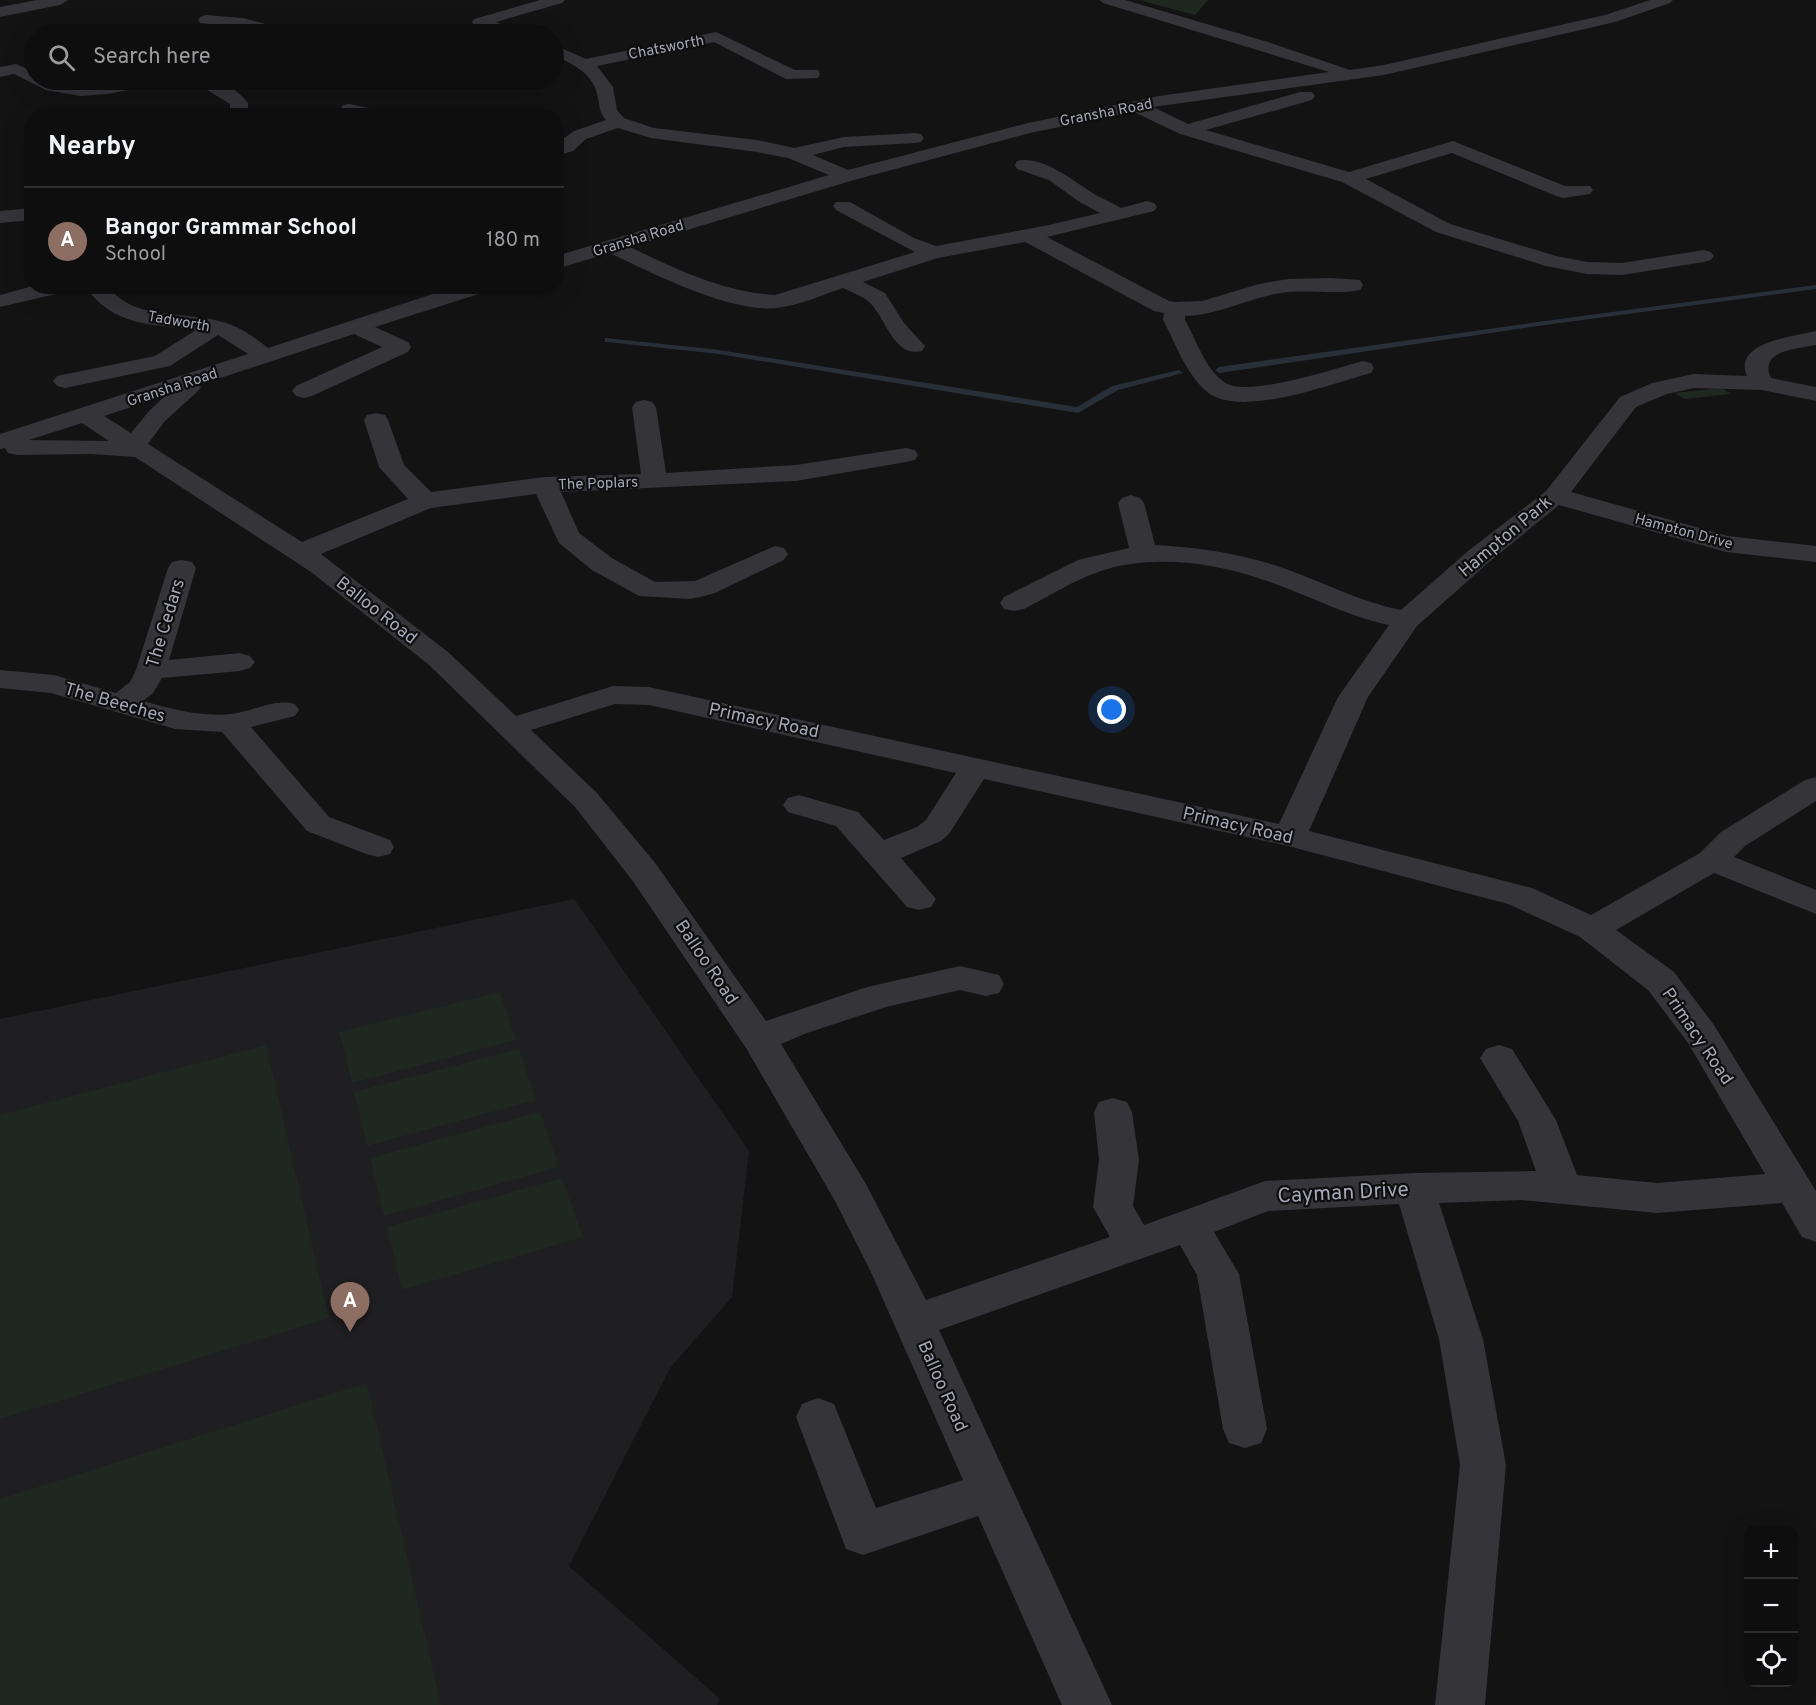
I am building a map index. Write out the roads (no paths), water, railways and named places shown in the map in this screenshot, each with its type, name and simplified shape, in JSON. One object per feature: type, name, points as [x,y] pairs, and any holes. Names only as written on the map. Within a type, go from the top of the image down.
[{"type":"street","points":[[0,12],[60,0]]},
{"type":"street","points":[[485,24],[480,22],[557,0]]},
{"type":"street","points":[[1108,0],[1262,45],[1350,81]]},
{"type":"street","name":"Gransha Road","points":[[564,261],[847,176],[1028,128],[1136,105],[1350,81],[1384,70],[1609,19],[1665,0]]},
{"type":"street","points":[[202,20],[250,24]]},
{"type":"street","name":"Chatsworth","points":[[584,64],[716,37],[792,75],[812,74]]},
{"type":"street","points":[[564,55],[584,64],[603,81],[608,94],[608,111],[618,122],[651,133],[757,146],[794,153],[847,176]]},
{"type":"street","points":[[0,72],[16,69],[24,73]]},
{"type":"street","points":[[1186,130],[1330,89],[1350,81]]},
{"type":"street","points":[[64,90],[79,92],[91,90]]},
{"type":"street","points":[[221,90],[232,96],[239,103],[239,108]]},
{"type":"street","points":[[1136,105],[1186,130],[1349,178],[1443,228],[1553,262],[1622,269],[1704,256]]},
{"type":"street","points":[[564,148],[580,135],[618,122]]},
{"type":"street","points":[[794,153],[844,142],[915,138]]},
{"type":"street","points":[[1349,178],[1453,147],[1563,192],[1583,190]]},
{"type":"street","points":[[1024,165],[1056,176],[1085,197],[1118,214]]},
{"type":"street","points":[[843,206],[907,242],[934,254]]},
{"type":"street","points":[[611,246],[667,273],[755,303],[776,302],[934,254],[1147,207]]},
{"type":"street","points":[[0,217],[24,215]]},
{"type":"street","points":[[1027,235],[1086,268],[1162,306],[1175,310],[1208,306],[1267,290],[1312,282],[1352,285]]},
{"type":"street","points":[[846,281],[876,298],[896,327],[914,346]]},
{"type":"street","points":[[0,301],[28,294]]},
{"type":"street","name":"Tadworth","points":[[103,294],[111,303],[130,312],[158,319],[216,327],[239,337],[264,356]]},
{"type":"street","name":"Gransha Road","points":[[0,442],[86,416],[455,294]]},
{"type":"street","points":[[1175,310],[1174,320],[1202,373],[1220,398],[1269,391],[1362,368]]},
{"type":"street","points":[[304,391],[400,347],[354,326]]},
{"type":"street","points":[[65,381],[162,361],[216,327]]},
{"type":"street","points":[[1762,383],[1756,370],[1758,358],[1768,349],[1816,338]]},
{"type":"street","points":[[0,448],[137,448],[157,416],[199,378]]},
{"type":"street","name":"Hampton Park","points":[[1290,836],[1353,697],[1407,620],[1478,557],[1554,496],[1628,402],[1641,394],[1694,381],[1762,383],[1816,394]]},
{"type":"street","points":[[644,406],[655,481]]},
{"type":"street","name":"Balloo Road","points":[[86,416],[300,553],[438,658],[586,800],[645,872],[759,1039],[852,1195],[914,1321],[1087,1705]]},
{"type":"street","points":[[376,420],[392,467],[425,501]]},
{"type":"street","name":"The Poplars","points":[[300,553],[425,501],[584,482],[655,481],[796,473],[906,455]]},
{"type":"street","points":[[545,485],[568,537],[602,564],[650,591],[690,591],[705,587],[775,554]]},
{"type":"street","name":"Hampton Drive","points":[[1554,496],[1726,544],[1816,554]]},
{"type":"street","points":[[1131,503],[1143,553]]},
{"type":"street","points":[[1014,603],[1088,566],[1143,553],[1212,558],[1272,573],[1372,613],[1407,620]]},
{"type":"street","name":"The Cedars","points":[[122,703],[143,687],[152,670],[182,568]]},
{"type":"street","points":[[152,670],[240,662]]},
{"type":"street","name":"The Beeches","points":[[0,679],[54,684],[175,720],[231,723],[284,710]]},
{"type":"street","name":"Primacy Road","points":[[511,727],[613,694],[649,696],[1290,836],[1520,896],[1592,929],[1661,981],[1701,1034],[1816,1226]]},
{"type":"street","points":[[231,723],[318,824],[378,847]]},
{"type":"street","points":[[881,854],[929,834],[938,826],[975,767]]},
{"type":"street","points":[[1592,929],[1712,860],[1733,839],[1816,787]]},
{"type":"street","points":[[799,805],[847,819],[881,854],[919,900]]},
{"type":"street","points":[[1712,860],[1816,903]]},
{"type":"street","points":[[759,1039],[794,1024],[880,996],[960,978],[986,984]]},
{"type":"street","points":[[1498,1058],[1537,1120],[1562,1189]]},
{"type":"street","points":[[1113,1112],[1119,1160],[1113,1207],[1135,1245]]},
{"type":"street","name":"Cayman Drive","points":[[914,1321],[1135,1245],[1265,1196],[1522,1185],[1657,1198],[1793,1187]]},
{"type":"street","points":[[1414,1188],[1461,1339],[1482,1465],[1460,1705]]},
{"type":"street","points":[[1189,1224],[1218,1274],[1245,1429]]},
{"type":"street","points":[[818,1417],[863,1534],[991,1491]]},
{"type":"waterway","points":[[1219,370],[1816,287]]},
{"type":"waterway","points":[[608,340],[719,352],[1078,410],[1115,388],[1179,373]]},
{"type":"place","name":"Bangor Grammar School","points":[[350,1332]]}]
